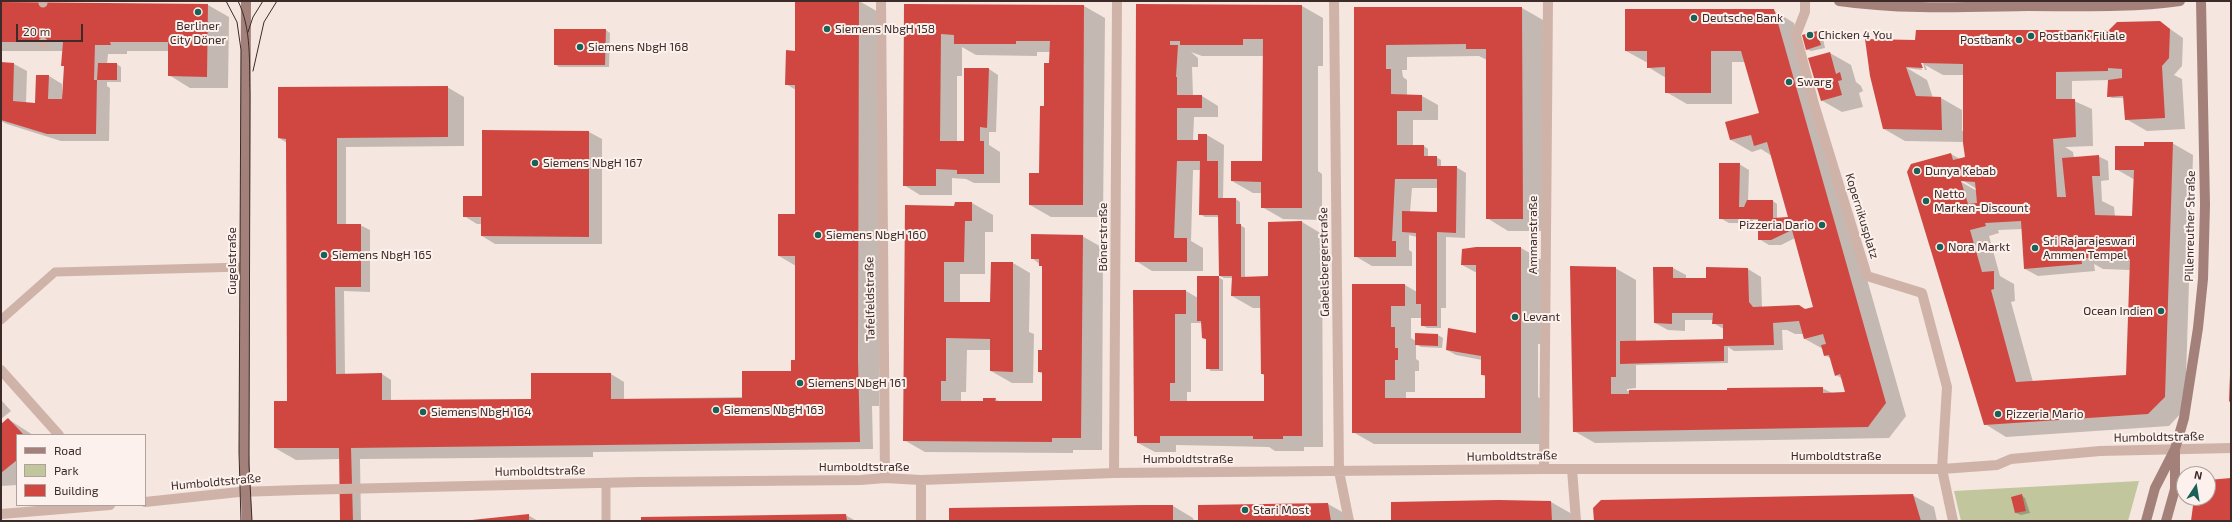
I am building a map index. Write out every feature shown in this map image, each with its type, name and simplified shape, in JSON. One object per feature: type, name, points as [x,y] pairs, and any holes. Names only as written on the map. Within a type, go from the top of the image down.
[{"type":"main road","name":"Gugelstraße","points":[[246,1],[244,267],[245,492],[247,521]]},
{"type":"main road","points":[[1839,1],[1869,5],[1916,7],[2142,5],[2180,1]]},
{"type":"main road","name":"Pillenreuther Straße","points":[[2146,521],[2155,488],[2175,449],[2185,412],[2193,372],[2203,279],[2205,205],[2201,1]]},
{"type":"main road","name":"Pillenreuther Straße","points":[[2166,521],[2175,489],[2175,449]]},
{"type":"street","name":"Tafelfeldstraße","points":[[880,1],[885,478]]},
{"type":"street","name":"Bönerstraße","points":[[1114,473],[1117,1]]},
{"type":"street","name":"Gabelsbergerstraße","points":[[1334,1],[1339,471],[1349,521]]},
{"type":"street","name":"Ammanstraße","points":[[1544,469],[1548,1]]},
{"type":"street","name":"Kopernikusplatz","points":[[1805,1],[1805,12],[1796,35],[1814,104],[1867,276],[1922,293],[1947,387],[1942,469],[1953,521]]},
{"type":"street","points":[[1,370],[58,434]]},
{"type":"street","name":"Humboldtstraße","points":[[146,502],[245,492],[606,483],[861,480],[885,478],[921,480],[1114,473],[1544,469],[1942,469],[1997,465],[2011,460],[2100,452],[2231,448]]},
{"type":"street","points":[[1572,469],[1576,521]]},
{"type":"street","points":[[921,480],[921,521]]},
{"type":"street","points":[[1,514],[86,506]]},
{"type":"lane","points":[[1,320],[55,272],[244,267]]},
{"type":"lane","points":[[606,483],[606,521]]},
{"type":"green space","points":[[2139,481],[2128,521],[1961,521],[1954,491]]},
{"type":"building","points":[[795,1],[859,1],[858,359],[860,442],[351,448],[353,521],[340,521],[339,448],[274,448],[274,401],[287,401],[286,139],[278,138],[278,87],[448,86],[448,137],[337,138],[337,224],[361,224],[361,287],[335,287],[336,374],[382,373],[382,400],[531,399],[531,373],[611,373],[611,399],[742,398],[742,371],[791,371],[791,360],[795,360],[795,256],[778,256],[778,214],[795,214],[795,85],[785,85],[786,50],[795,51]]},
{"type":"building","points":[[1,2],[208,4],[207,77],[168,76],[168,42],[110,42],[111,45],[95,45],[94,80],[97,80],[96,134],[47,134],[1,120],[1,62],[14,63],[13,101],[35,103],[36,75],[49,75],[48,99],[62,99],[64,66],[61,66],[63,42],[1,42]]},
{"type":"building","points":[[904,4],[1084,5],[1083,205],[1029,205],[1029,173],[1039,173],[1040,106],[1044,106],[1044,63],[1049,63],[1050,41],[1016,41],[1016,44],[954,44],[954,35],[941,34],[940,141],[964,141],[964,68],[989,68],[987,128],[980,127],[980,141],[984,141],[984,174],[957,174],[957,170],[936,169],[936,186],[903,186]]},
{"type":"building","points":[[1136,4],[1302,5],[1302,208],[1261,208],[1261,182],[1231,181],[1231,161],[1262,161],[1263,39],[1243,39],[1243,45],[1180,45],[1180,41],[1170,41],[1170,45],[1178,45],[1176,77],[1177,95],[1202,95],[1202,108],[1177,108],[1177,140],[1198,140],[1198,134],[1207,134],[1207,161],[1218,161],[1218,198],[1236,198],[1236,224],[1241,224],[1241,277],[1268,276],[1268,222],[1302,221],[1302,436],[1283,436],[1283,439],[1253,439],[1253,436],[1160,436],[1160,443],[1137,443],[1137,436],[1134,436],[1133,290],[1186,290],[1186,314],[1175,314],[1175,383],[1170,383],[1170,401],[1264,401],[1264,374],[1261,374],[1260,296],[1231,296],[1232,276],[1219,276],[1218,215],[1199,215],[1200,161],[1177,161],[1174,238],[1187,238],[1187,262],[1135,262]]},
{"type":"building","points":[[1354,7],[1522,7],[1523,219],[1486,219],[1486,49],[1466,49],[1466,44],[1386,45],[1386,69],[1391,69],[1391,94],[1422,95],[1422,111],[1397,111],[1397,145],[1424,145],[1424,156],[1437,156],[1437,166],[1457,166],[1456,233],[1437,232],[1437,326],[1421,326],[1421,304],[1416,304],[1416,233],[1402,232],[1402,211],[1437,212],[1437,179],[1395,179],[1392,241],[1396,241],[1396,257],[1354,257]]},
{"type":"building","points":[[1625,9],[1774,9],[1886,403],[1868,427],[1573,432],[1570,266],[1616,267],[1616,377],[1611,377],[1611,394],[1629,394],[1629,390],[1727,390],[1727,388],[1823,387],[1823,393],[1845,392],[1840,374],[1835,376],[1829,355],[1824,356],[1821,345],[1826,344],[1823,334],[1804,339],[1799,321],[1773,323],[1774,345],[1724,346],[1724,361],[1620,364],[1620,341],[1723,339],[1723,324],[1712,324],[1713,313],[1672,313],[1672,324],[1654,323],[1653,267],[1673,267],[1673,278],[1706,278],[1706,267],[1748,268],[1749,302],[1753,307],[1799,305],[1805,309],[1813,307],[1792,230],[1771,240],[1758,240],[1758,219],[1719,219],[1719,163],[1740,163],[1739,207],[1744,207],[1747,200],[1773,200],[1773,218],[1788,217],[1767,142],[1754,146],[1751,135],[1730,140],[1725,122],[1759,113],[1741,51],[1711,51],[1711,93],[1665,93],[1665,67],[1647,68],[1647,51],[1625,51]]},
{"type":"building","points":[[2160,21],[2170,29],[2169,58],[2162,66],[2165,118],[2125,120],[2123,96],[2107,97],[2108,80],[2122,78],[2122,69],[2108,68],[2108,71],[2056,72],[2056,99],[2075,99],[2076,137],[2053,139],[2057,197],[2066,197],[2062,158],[2099,155],[2100,176],[2092,176],[2095,215],[2132,216],[2134,170],[2115,170],[2115,146],[2144,146],[2144,142],[2173,142],[2165,397],[2148,414],[1984,425],[1907,172],[1911,164],[1951,153],[1953,160],[1965,157],[1963,143],[1963,64],[1921,63],[1923,68],[1906,67],[1916,96],[1941,97],[1942,130],[1883,129],[1870,76],[1865,39],[1915,40],[1916,30],[2109,30],[2117,22]],"holes":[[[1961,181],[1975,182],[1977,203],[1968,204]],[[2021,221],[2024,269],[2082,264],[2081,258],[2130,259],[2126,375],[2016,382],[1991,290],[1994,289],[1994,271],[1982,272],[1970,230],[1986,226],[1985,223]]]},
{"type":"building","name":"Siemens NbgH 168","points":[[554,29],[606,29],[605,65],[554,65]]},
{"type":"building","points":[[1817,31],[1821,45],[1806,50],[1802,35]]},
{"type":"building","points":[[1830,52],[1836,74],[1840,72],[1842,80],[1838,81],[1842,95],[1821,101],[1808,58]]},
{"type":"building","points":[[98,63],[117,63],[117,80],[97,80]]},
{"type":"building","name":"Siemens NbgH 167","points":[[482,130],[589,131],[589,237],[481,236],[481,217],[463,217],[463,196],[482,196]]},
{"type":"building","points":[[955,202],[972,202],[972,221],[965,221],[964,262],[944,262],[944,302],[990,302],[991,262],[1013,262],[1013,372],[990,371],[990,339],[946,338],[946,381],[941,381],[941,401],[983,401],[983,398],[996,398],[995,401],[1042,401],[1042,372],[1038,372],[1038,350],[1042,350],[1042,266],[1039,266],[1039,259],[1031,259],[1031,234],[1083,235],[1081,438],[1052,438],[1052,442],[903,441],[905,205],[954,206]]},
{"type":"building","points":[[1476,247],[1521,247],[1521,433],[1352,433],[1352,284],[1405,284],[1405,306],[1391,306],[1391,327],[1395,327],[1395,348],[1398,348],[1398,360],[1395,360],[1395,380],[1385,380],[1385,398],[1485,398],[1485,375],[1481,375],[1481,356],[1446,350],[1448,328],[1476,333],[1476,265],[1461,265],[1462,249]]},
{"type":"building","points":[[1197,276],[1219,276],[1219,369],[1206,369],[1206,339],[1202,338],[1201,321],[1197,321]]},
{"type":"building","points":[[1415,333],[1438,334],[1438,346],[1415,345]]},
{"type":"building","points":[[2231,374],[2231,403],[2229,401]]},
{"type":"building","points":[[8,418],[23,434],[16,434],[16,461],[1,473],[1,424]]},
{"type":"building","points":[[2231,478],[2231,521],[2191,521],[2193,506],[2216,506],[2216,479]]},
{"type":"building","points":[[1913,494],[1921,521],[1594,521],[1593,508],[1601,500]]},
{"type":"building","points":[[2022,494],[2026,511],[2015,513],[2011,497]]},
{"type":"building","points":[[1499,500],[1551,501],[1552,521],[1391,521],[1391,502]]},
{"type":"building","points":[[1328,503],[1331,521],[1198,521],[1198,505]]},
{"type":"building","points":[[1173,505],[1173,521],[949,521],[949,508]]},
{"type":"building","points":[[529,514],[529,521],[472,521],[472,520]]},
{"type":"building","points":[[846,514],[847,521],[641,521],[641,517]]},
{"type":"tram line","points":[[226,1],[237,22],[241,50],[239,452],[241,521]]},
{"type":"tram line","points":[[238,1],[246,23],[249,47],[249,465],[252,521]]},
{"type":"tram line","points":[[248,32],[253,17],[263,1]]},
{"type":"tram line","points":[[253,71],[264,22],[277,1]]},
{"type":"place","name":"Berliner City Döner","points":[[198,12]]},
{"type":"place","name":"Deutsche Bank","points":[[1694,18]]},
{"type":"place","name":"Siemens NbgH 158","points":[[827,29]]},
{"type":"place","name":"Chicken 4 You","points":[[1810,35]]},
{"type":"place","name":"Postbank Filiale","points":[[2031,36]]},
{"type":"place","name":"Postbank","points":[[2019,40]]},
{"type":"place","name":"Siemens NbgH 168","points":[[580,47]]},
{"type":"place","name":"Swarg","points":[[1789,82]]},
{"type":"place","name":"Siemens NbgH 167","points":[[535,163]]},
{"type":"place","name":"Dunya Kebab","points":[[1917,171]]},
{"type":"place","name":"Netto Marken-Discount","points":[[1926,201]]},
{"type":"place","name":"Pizzeria Dario","points":[[1822,225]]},
{"type":"place","name":"Siemens NbgH 160","points":[[818,235]]},
{"type":"place","name":"Nora Markt","points":[[1940,247]]},
{"type":"place","name":"Sri Rajarajeswari Ammen Tempel","points":[[2035,248]]},
{"type":"place","name":"Siemens NbgH 165","points":[[324,255]]},
{"type":"place","name":"Ocean Indien","points":[[2161,311]]},
{"type":"place","name":"Levant","points":[[1515,317]]},
{"type":"place","name":"Siemens NbgH 161","points":[[800,383]]},
{"type":"place","name":"Siemens NbgH 163","points":[[716,410]]},
{"type":"place","name":"Siemens NbgH 164","points":[[423,412]]},
{"type":"place","name":"Pizzeria Mario","points":[[1998,414]]},
{"type":"place","name":"Stari Most","points":[[1245,510]]}]
